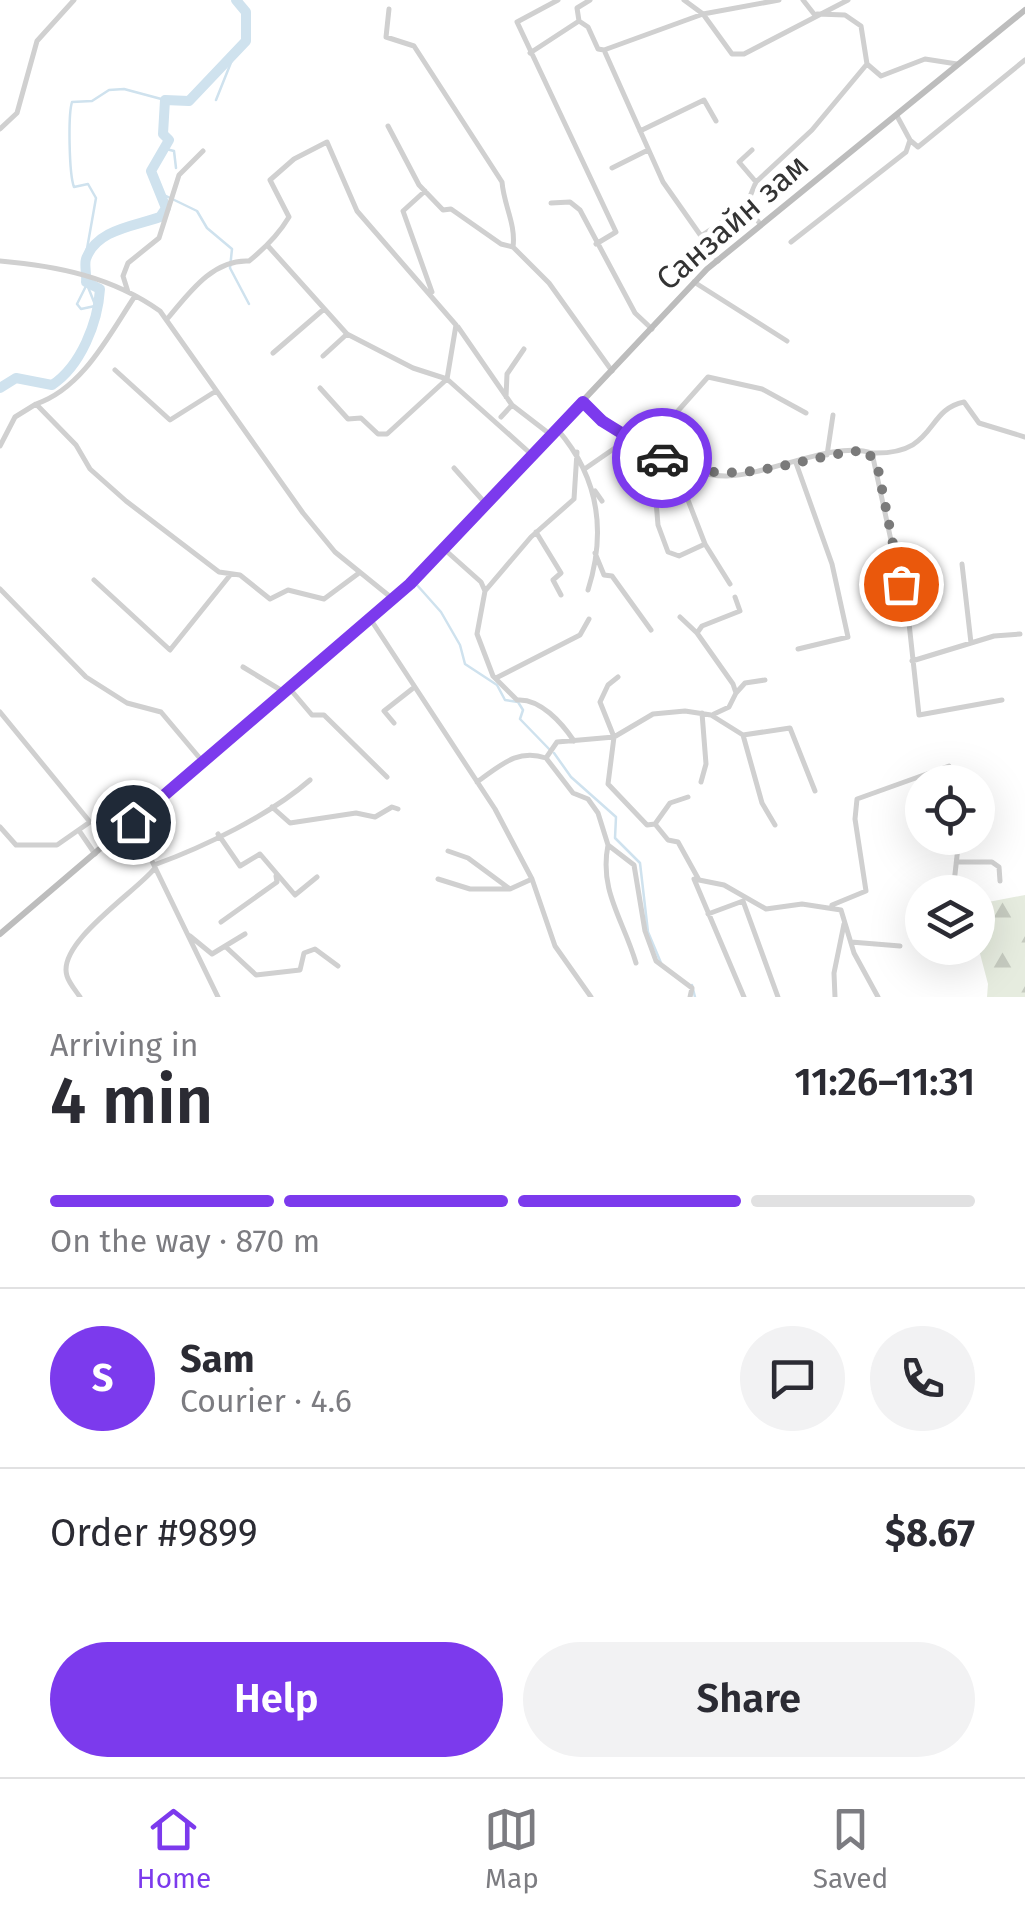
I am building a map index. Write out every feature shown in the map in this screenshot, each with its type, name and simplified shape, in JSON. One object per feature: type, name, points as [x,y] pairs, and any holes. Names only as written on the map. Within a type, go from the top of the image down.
[{"type":"main road","name":"Санзайн зам","points":[[0,934],[288,692],[413,581],[694,282],[1025,10]]},
{"type":"street","points":[[0,130],[17,112],[37,41],[74,0]]},
{"type":"street","points":[[558,0],[517,22],[616,232],[596,244]]},
{"type":"street","points":[[590,0],[577,8],[579,21],[588,27],[598,48],[604,50],[703,14],[779,0]]},
{"type":"street","points":[[684,0],[703,14],[732,54],[744,54],[844,1]]},
{"type":"street","points":[[804,0],[814,14]]},
{"type":"street","points":[[389,8],[386,37],[414,46],[502,182],[504,207],[516,229],[513,247]]},
{"type":"street","points":[[814,14],[845,16],[861,26],[867,64],[881,76],[925,59],[960,65]]},
{"type":"street","points":[[530,52],[579,21]]},
{"type":"street","points":[[604,50],[662,182],[718,261]]},
{"type":"street","points":[[897,116],[918,147],[1025,60]]},
{"type":"street","points":[[701,236],[746,206],[756,182],[812,130],[867,64]]},
{"type":"street","points":[[640,132],[704,100],[716,121]]},
{"type":"street","points":[[388,126],[405,163],[425,191],[444,210],[451,209],[487,230],[500,244],[513,247],[548,283],[612,371]]},
{"type":"street","points":[[791,242],[906,152],[910,140]]},
{"type":"street","points":[[168,318],[214,271],[235,260],[250,261],[268,246],[274,231],[289,217],[270,180],[294,159],[327,142],[357,211],[456,325],[509,402],[577,452],[586,468],[600,520],[588,590]]},
{"type":"street","points":[[612,168],[648,150]]},
{"type":"street","points":[[752,150],[739,162],[756,182]]},
{"type":"street","points":[[132,294],[123,276],[128,262],[159,238],[179,175],[203,152]]},
{"type":"street","points":[[425,191],[402,211],[432,296]]},
{"type":"street","points":[[551,203],[570,202],[580,210],[636,313],[652,328]]},
{"type":"street","points":[[746,206],[762,226]]},
{"type":"street","points":[[268,246],[346,334],[414,368],[447,379],[533,455]]},
{"type":"street","points":[[0,261],[70,269],[132,294],[168,318],[303,513],[359,574],[393,599]]},
{"type":"street","points":[[694,282],[787,340]]},
{"type":"street","points":[[0,446],[15,417],[74,379],[132,294]]},
{"type":"street","points":[[273,352],[324,309]]},
{"type":"street","points":[[320,388],[348,419],[361,418],[378,434],[388,434],[447,379],[456,325]]},
{"type":"street","points":[[323,356],[346,334]]},
{"type":"street","points":[[501,416],[509,402],[506,374],[524,349]]},
{"type":"street","points":[[115,370],[170,420],[216,391]]},
{"type":"street","points":[[643,446],[708,377],[762,389],[806,413]]},
{"type":"street","points":[[583,402],[602,421],[652,453],[674,464],[726,476],[827,455],[891,454],[919,444],[944,412],[964,402],[978,422],[1025,437]]},
{"type":"street","points":[[36,404],[65,431],[90,469],[126,501],[219,572],[240,575],[270,599],[288,590],[324,599],[359,574]]},
{"type":"street","points":[[827,455],[833,415]]},
{"type":"street","points":[[586,468],[625,441],[643,446]]},
{"type":"street","points":[[574,741],[540,707],[528,699],[517,700],[496,678],[477,634],[485,591],[536,532],[574,500],[577,452]]},
{"type":"street","points":[[652,453],[658,525],[668,552],[679,556],[705,544]]},
{"type":"street","points":[[872,453],[909,623],[920,715],[1002,700]]},
{"type":"street","points":[[796,463],[832,564],[848,637],[798,649]]},
{"type":"street","points":[[674,464],[705,544],[730,584]]},
{"type":"street","points":[[454,468],[486,504]]},
{"type":"street","points":[[591,483],[602,501]]},
{"type":"street","points":[[536,532],[561,573],[553,580],[561,594]]},
{"type":"street","points":[[444,549],[481,582],[485,591]]},
{"type":"street","points":[[594,550],[604,576],[612,576],[651,630]]},
{"type":"street","points":[[962,564],[971,643]]},
{"type":"street","points":[[94,580],[170,650],[231,574]]},
{"type":"street","points":[[0,589],[86,676],[128,703],[161,712],[203,762]]},
{"type":"street","points":[[697,632],[702,626],[740,611],[735,597]]},
{"type":"street","points":[[680,617],[697,632],[736,693]]},
{"type":"street","points":[[496,678],[580,635],[589,618]]},
{"type":"street","points":[[371,620],[412,689],[477,782],[532,879],[555,946],[591,997]]},
{"type":"street","points":[[911,661],[971,643],[1020,634]]},
{"type":"street","points":[[243,667],[277,684],[312,715],[324,715],[387,777]]},
{"type":"street","points":[[618,677],[600,702],[614,737],[608,784],[647,825],[655,824],[670,803],[688,797]]},
{"type":"street","points":[[711,715],[729,707],[745,683],[765,680]]},
{"type":"street","points":[[394,723],[384,711],[412,689]]},
{"type":"street","points":[[0,712],[90,822],[56,845],[16,845],[0,828]]},
{"type":"street","points":[[700,782],[706,764],[702,713]]},
{"type":"street","points":[[546,758],[557,742],[614,737],[653,714],[702,713],[743,735],[790,728],[815,790]]},
{"type":"street","points":[[743,735],[762,802],[775,825]]},
{"type":"street","points":[[477,782],[514,756],[532,753],[546,758],[574,794],[588,798],[608,845],[634,865],[645,931],[656,962],[692,988],[690,997]]},
{"type":"street","points":[[80,997],[66,975],[67,966],[90,924],[154,867],[272,807],[310,780]]},
{"type":"street","points":[[691,872],[699,880],[724,884],[766,910],[832,905],[866,891],[854,819],[857,799],[905,782]]},
{"type":"street","points":[[272,807],[290,823],[356,813],[375,817],[392,807],[398,809]]},
{"type":"street","points":[[133,822],[218,997]]},
{"type":"street","points":[[655,824],[668,840],[678,842],[744,997]]},
{"type":"street","points":[[80,832],[95,854]]},
{"type":"street","points":[[218,834],[240,866],[260,854],[294,894],[317,877]]},
{"type":"street","points":[[608,845],[603,861],[605,892],[636,963]]},
{"type":"street","points":[[448,851],[468,858],[510,889]]},
{"type":"street","points":[[955,875],[958,855]]},
{"type":"street","points":[[957,862],[992,862],[999,867],[1000,881]]},
{"type":"street","points":[[221,922],[270,890],[277,882],[276,873]]},
{"type":"street","points":[[438,879],[470,889],[510,889],[532,879]]},
{"type":"street","points":[[708,914],[742,901],[778,997]]},
{"type":"street","points":[[832,905],[841,910],[851,942],[878,997]]},
{"type":"street","points":[[836,997],[834,973],[845,922]]},
{"type":"street","points":[[190,936],[212,954],[244,934]]},
{"type":"street","points":[[851,942],[900,946]]},
{"type":"street","points":[[227,948],[256,975],[300,970],[304,954],[315,950],[338,966]]},
{"type":"green space","points":[[1025,895],[1025,997],[987,997],[983,965],[995,965],[995,901]]},
{"type":"waterway","points":[[0,388],[16,378],[52,385],[79,355],[92,329],[100,289],[86,282],[86,259],[107,235],[160,217],[166,208],[151,171],[169,140],[163,134],[165,100],[189,101],[246,41],[246,12],[236,0]]},
{"type":"waterway","points":[[216,100],[236,50]]},
{"type":"waterway","points":[[85,260],[96,198],[88,184],[74,187],[72,102],[92,101],[109,90],[124,89],[165,100]]},
{"type":"waterway","points":[[166,149],[174,151],[176,168]]},
{"type":"waterway","points":[[164,195],[197,211],[207,228],[232,249],[230,268],[249,304]]},
{"type":"waterway","points":[[86,282],[98,312]]},
{"type":"waterway","points":[[86,286],[77,304],[81,309],[95,306]]},
{"type":"waterway","points":[[417,585],[441,612],[460,645],[465,664],[497,685],[505,700],[518,702],[523,710],[520,719],[550,750]]},
{"type":"waterway","points":[[554,753],[571,777],[616,817],[615,838],[640,863],[648,932],[661,963]]},
{"type":"waterway","points":[[692,985],[695,997]]},
{"type":"way so far","points":[[662,458],[687,470],[726,476],[867,450],[878,469],[901,584]]},
{"type":"route","points":[[133,822],[410,584],[583,402],[602,421],[662,458]]}]
